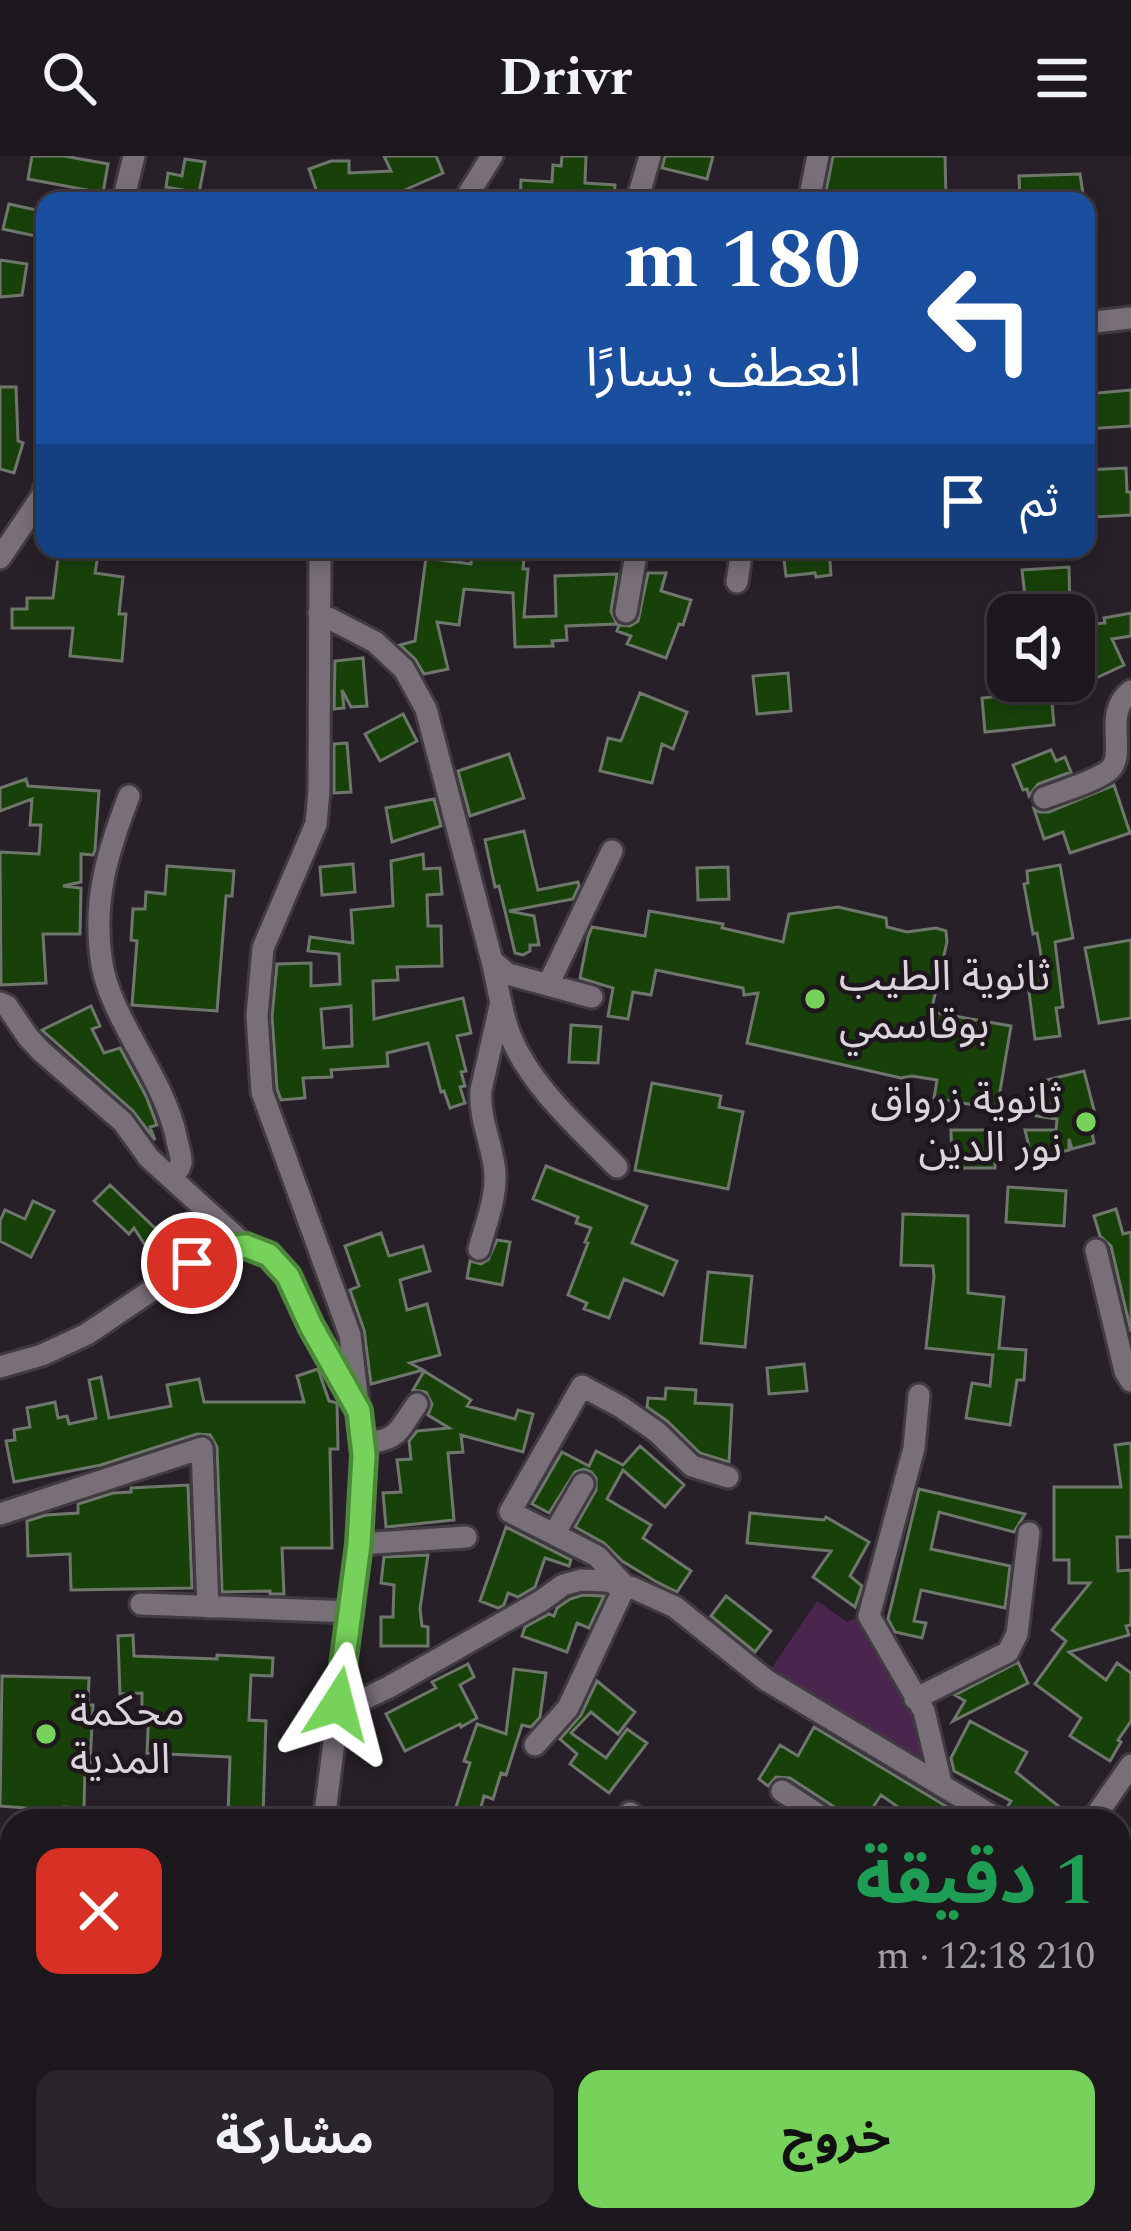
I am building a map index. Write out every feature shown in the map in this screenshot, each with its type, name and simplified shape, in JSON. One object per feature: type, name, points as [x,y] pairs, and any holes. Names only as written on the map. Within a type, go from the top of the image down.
[{"type":"street","points":[[470,192],[492,156]]},
{"type":"street","points":[[640,192],[650,156]]},
{"type":"street","points":[[811,192],[818,156]]},
{"type":"street","points":[[1095,322],[1131,318]]},
{"type":"street","points":[[0,558],[36,501]]},
{"type":"street","points":[[320,558],[316,824],[263,948],[257,1016],[262,1092],[350,1334],[362,1443],[359,1544],[325,1809]]},
{"type":"street","points":[[626,612],[635,558]]},
{"type":"street","points":[[736,582],[740,558]]},
{"type":"street","points":[[319,613],[375,642],[404,670],[426,709],[510,1035],[556,1103],[617,1168]]},
{"type":"street","points":[[1044,798],[1109,771],[1116,761],[1116,711],[1124,695],[1131,692]]},
{"type":"street","points":[[129,796],[104,868],[100,956],[105,983],[174,1126],[181,1162],[170,1178]]},
{"type":"street","points":[[548,985],[612,851]]},
{"type":"street","points":[[492,962],[508,974],[592,997]]},
{"type":"street","points":[[479,1249],[495,1183],[481,1090],[501,1002]]},
{"type":"street","points":[[0,1003],[42,1052],[123,1122],[170,1178],[246,1246],[269,1255],[288,1276],[359,1411]]},
{"type":"street","points":[[0,1367],[42,1355],[87,1334],[192,1263],[220,1249],[246,1246]]},
{"type":"street","points":[[1096,1250],[1131,1381]]},
{"type":"street","points":[[625,1586],[597,1556],[510,1512],[582,1386],[657,1432],[692,1466],[728,1477]]},
{"type":"street","points":[[919,1395],[914,1448],[868,1616],[923,1711],[941,1783]]},
{"type":"street","points":[[362,1443],[393,1438],[417,1404]]},
{"type":"street","points":[[0,1514],[202,1448],[208,1607]]},
{"type":"street","points":[[554,1534],[583,1484]]},
{"type":"street","points":[[915,1699],[1008,1652],[1017,1634],[1029,1533]]},
{"type":"street","points":[[359,1544],[466,1537]]},
{"type":"street","points":[[338,1704],[362,1700],[389,1687],[563,1585],[581,1580],[625,1586],[675,1607],[766,1680],[982,1809]]},
{"type":"street","points":[[535,1744],[568,1708],[625,1586]]},
{"type":"street","points":[[142,1604],[352,1612]]},
{"type":"street","points":[[1100,1809],[1131,1765]]},
{"type":"street","points":[[782,1791],[810,1809]]},
{"type":"shaded area","points":[[817,1601],[847,1622],[858,1617],[916,1714],[927,1757],[923,1764],[769,1672]]},
{"type":"building","points":[[32,156],[108,164],[103,192],[28,179]]},
{"type":"building","points":[[384,156],[436,156],[443,173],[400,192],[317,192],[309,169],[349,161],[349,173],[391,171]]},
{"type":"building","points":[[562,156],[586,156],[585,183],[615,185],[615,192],[520,192],[521,180],[552,182],[553,165],[561,166]]},
{"type":"building","points":[[665,156],[713,156],[707,179],[662,168]]},
{"type":"building","points":[[833,156],[945,156],[946,192],[826,192]]},
{"type":"building","points":[[185,159],[205,162],[199,192],[166,187],[168,173],[182,176]]},
{"type":"building","points":[[1080,174],[1083,192],[1020,192],[1019,176]]},
{"type":"building","points":[[9,204],[36,210],[36,236],[3,229]]},
{"type":"building","points":[[0,260],[27,264],[22,295],[0,297]]},
{"type":"building","points":[[0,387],[16,387],[18,441],[23,443],[14,473],[0,469]]},
{"type":"building","points":[[1131,390],[1131,426],[1095,428],[1095,393]]},
{"type":"building","points":[[1126,468],[1131,515],[1095,517],[1095,470]]},
{"type":"building","points":[[58,558],[98,558],[95,573],[123,577],[122,661],[70,656],[73,628],[12,628],[12,609],[27,609],[27,598],[53,598]]},
{"type":"building","points":[[426,558],[471,564],[472,558],[524,559],[523,569],[528,569],[524,617],[556,616],[555,576],[617,574],[611,611],[617,624],[566,626],[567,640],[552,641],[553,646],[515,647],[513,593],[464,589],[459,625],[437,622],[448,669],[424,674],[400,645],[415,641]]},
{"type":"building","points":[[784,558],[830,558],[831,575],[786,576]]},
{"type":"building","points":[[1069,567],[1070,594],[1025,594],[1022,570]]},
{"type":"building","points":[[648,573],[666,573],[661,591],[691,600],[666,658],[627,644],[631,636],[617,631],[619,625],[638,621]]},
{"type":"building","points":[[1131,613],[1131,636],[1112,639],[1124,665],[1095,679],[1095,624],[1105,623],[1104,618]]},
{"type":"building","points":[[363,658],[367,706],[351,707],[342,690],[344,708],[334,709],[335,661]]},
{"type":"building","points":[[788,673],[791,711],[757,714],[753,676]]},
{"type":"building","points":[[640,693],[687,712],[673,749],[662,744],[652,783],[600,771],[608,738],[621,741]]},
{"type":"building","points":[[982,698],[987,702],[1052,702],[1054,725],[985,732]]},
{"type":"building","points":[[403,714],[417,741],[380,761],[365,734]]},
{"type":"building","points":[[347,743],[351,792],[334,793],[334,744]]},
{"type":"building","points":[[1051,750],[1056,761],[1065,757],[1071,772],[1038,784],[1029,796],[1013,765]]},
{"type":"building","points":[[509,754],[524,798],[470,816],[458,771]]},
{"type":"building","points":[[26,779],[28,786],[99,791],[95,850],[93,855],[81,854],[81,882],[63,886],[81,888],[80,934],[43,934],[46,983],[1,985],[0,852],[39,854],[41,825],[30,825],[32,799],[0,811],[0,788]]},
{"type":"building","points":[[1114,785],[1130,833],[1070,853],[1063,832],[1044,839],[1034,809],[1049,812]]},
{"type":"building","points":[[434,799],[441,826],[392,842],[386,808]]},
{"type":"building","points":[[524,831],[538,890],[578,882],[579,886],[573,899],[509,911],[534,916],[539,945],[530,945],[523,955],[515,953],[485,840]]},
{"type":"building","points":[[423,854],[424,869],[440,868],[442,894],[427,895],[428,926],[441,926],[442,966],[397,967],[398,980],[373,981],[374,1019],[463,998],[471,1033],[457,1036],[466,1071],[461,1072],[465,1086],[460,1087],[465,1103],[450,1108],[428,1043],[387,1053],[388,1066],[331,1070],[332,1077],[303,1078],[305,1098],[281,1100],[272,1016],[277,964],[311,963],[311,986],[340,984],[339,954],[308,951],[310,937],[353,943],[351,910],[393,906],[391,861]],"holes":[[[351,1006],[352,1046],[324,1048],[321,1009]]]},
{"type":"building","points":[[353,864],[355,892],[322,895],[320,867]]},
{"type":"building","points":[[1060,865],[1073,938],[1055,942],[1063,1007],[1056,1008],[1060,1036],[1035,1039],[1026,968],[1043,966],[1024,884],[1028,883],[1027,871]]},
{"type":"building","points":[[167,866],[234,871],[232,896],[226,896],[217,1011],[132,1005],[137,941],[131,940],[133,909],[145,909],[146,892],[165,894]]},
{"type":"building","points":[[728,867],[729,899],[698,900],[697,868]]},
{"type":"building","points":[[838,907],[886,918],[887,927],[907,932],[946,931],[931,1012],[1011,1026],[997,1109],[934,1098],[937,1080],[901,1078],[747,1043],[758,993],[744,995],[743,988],[656,970],[651,995],[633,992],[628,1019],[608,1016],[613,988],[580,978],[592,927],[645,936],[649,911],[723,924],[722,928],[783,942],[789,914]]},
{"type":"building","points":[[1131,940],[1131,1018],[1099,1023],[1085,948]]},
{"type":"building","points":[[91,1006],[100,1026],[92,1029],[104,1053],[120,1048],[146,1096],[157,1125],[150,1127],[155,1140],[133,1111],[42,1030]]},
{"type":"building","points":[[571,1025],[601,1027],[598,1063],[569,1062]]},
{"type":"building","points":[[1084,1071],[1094,1110],[1088,1111],[1094,1143],[1072,1149],[1069,1139],[1069,1150],[1032,1159],[1025,1130],[1056,1130],[1057,1119],[1036,1116],[1030,1092],[1048,1088],[1046,1080]]},
{"type":"building","points":[[652,1083],[721,1096],[719,1107],[743,1112],[728,1189],[635,1170]]},
{"type":"building","points":[[951,1130],[995,1130],[995,1168],[952,1168]]},
{"type":"building","points":[[546,1166],[647,1206],[632,1243],[677,1261],[663,1295],[624,1279],[609,1318],[584,1309],[587,1303],[568,1295],[591,1228],[576,1223],[578,1217],[533,1199]]},
{"type":"building","points":[[110,1185],[155,1228],[174,1216],[188,1238],[154,1259],[134,1228],[129,1234],[94,1201]]},
{"type":"building","points":[[1008,1187],[1066,1191],[1064,1226],[1006,1222]]},
{"type":"building","points":[[33,1201],[54,1211],[31,1257],[0,1241],[0,1221],[5,1210],[25,1219]]},
{"type":"building","points":[[1116,1209],[1123,1234],[1131,1232],[1131,1332],[1111,1246],[1100,1236],[1094,1216]]},
{"type":"building","points":[[903,1214],[968,1216],[968,1293],[1004,1297],[999,1348],[1026,1350],[1024,1380],[1017,1380],[1010,1425],[966,1418],[972,1383],[990,1386],[993,1355],[926,1348],[933,1266],[901,1265]]},
{"type":"building","points":[[381,1233],[389,1256],[423,1246],[430,1271],[400,1280],[407,1310],[427,1304],[440,1355],[410,1363],[423,1370],[371,1384],[364,1330],[350,1290],[359,1286],[345,1246]]},
{"type":"building","points":[[497,1240],[510,1242],[502,1285],[467,1278],[470,1261],[481,1264],[488,1260]]},
{"type":"building","points":[[708,1272],[752,1276],[745,1347],[701,1343]]},
{"type":"building","points":[[804,1364],[807,1391],[769,1394],[767,1368]]},
{"type":"building","points":[[318,1369],[329,1401],[337,1403],[338,1449],[330,1449],[332,1548],[282,1548],[284,1594],[222,1592],[217,1447],[210,1435],[197,1434],[101,1465],[14,1482],[6,1441],[15,1440],[14,1430],[30,1427],[27,1408],[55,1402],[58,1418],[67,1416],[69,1424],[96,1418],[89,1380],[101,1377],[109,1418],[171,1406],[167,1385],[199,1379],[204,1402],[304,1402],[297,1376]]},
{"type":"building","points":[[424,1371],[471,1400],[467,1406],[515,1419],[518,1410],[533,1414],[523,1452],[461,1435],[463,1452],[448,1453],[454,1520],[386,1527],[383,1493],[401,1492],[397,1460],[411,1459],[409,1441],[417,1431],[449,1428],[428,1415],[432,1404],[426,1392],[413,1390]]},
{"type":"building","points":[[666,1388],[696,1390],[695,1403],[732,1405],[729,1462],[700,1453],[647,1407],[648,1398],[665,1399]]},
{"type":"building","points":[[1131,1443],[1131,1537],[1117,1537],[1118,1571],[1131,1570],[1129,1635],[1069,1652],[1106,1680],[1117,1663],[1131,1673],[1131,1721],[1110,1761],[1070,1736],[1081,1718],[1035,1684],[1066,1641],[1052,1630],[1090,1583],[1069,1583],[1069,1560],[1054,1560],[1054,1487],[1121,1487],[1115,1445]]},
{"type":"building","points":[[640,1446],[684,1485],[665,1507],[623,1470],[607,1499],[651,1525],[643,1538],[691,1571],[677,1592],[575,1527],[596,1490],[591,1472],[575,1472],[549,1513],[532,1504],[562,1452],[589,1466],[596,1451],[623,1465]]},
{"type":"building","points":[[188,1485],[192,1588],[71,1590],[70,1554],[28,1556],[27,1521],[78,1513],[78,1504],[131,1492],[131,1488]]},
{"type":"building","points":[[919,1489],[1025,1514],[1014,1532],[939,1512],[931,1549],[1010,1566],[1005,1608],[921,1590],[914,1621],[926,1623],[922,1638],[895,1632],[888,1619]]},
{"type":"building","points":[[750,1513],[826,1517],[869,1542],[850,1576],[862,1586],[855,1607],[813,1577],[831,1551],[747,1543]]},
{"type":"building","points":[[506,1527],[571,1560],[569,1566],[545,1558],[535,1587],[518,1597],[508,1593],[498,1608],[480,1601]]},
{"type":"building","points":[[428,1555],[420,1609],[422,1626],[428,1627],[428,1646],[381,1646],[381,1617],[393,1617],[394,1585],[381,1583],[384,1557]]},
{"type":"building","points":[[583,1595],[604,1596],[589,1628],[577,1623],[567,1652],[522,1636],[525,1627],[549,1614],[554,1616],[557,1608]]},
{"type":"building","points":[[726,1596],[771,1631],[755,1652],[711,1616]]},
{"type":"building","points":[[133,1635],[134,1656],[273,1658],[272,1676],[251,1675],[249,1720],[266,1721],[263,1809],[228,1809],[230,1757],[147,1753],[149,1710],[142,1709],[142,1693],[120,1694],[118,1636]]},
{"type":"building","points":[[1018,1662],[1028,1683],[953,1721],[965,1701],[955,1695]]},
{"type":"building","points":[[468,1664],[474,1677],[460,1685],[477,1718],[405,1751],[386,1714],[436,1688],[432,1682]]},
{"type":"building","points":[[514,1669],[546,1673],[540,1717],[531,1727],[522,1725],[493,1799],[484,1796],[480,1809],[456,1807],[477,1724],[506,1734]]},
{"type":"building","name":"محكمة المدية","points":[[2,1676],[89,1678],[88,1705],[93,1705],[84,1808],[0,1806]]},
{"type":"building","points":[[597,1681],[635,1712],[618,1734],[591,1712],[571,1733],[606,1758],[627,1729],[647,1743],[609,1793],[570,1764],[577,1754],[560,1739],[581,1715]]},
{"type":"building","points":[[970,1721],[1027,1752],[1016,1772],[1062,1809],[1012,1809],[1011,1801],[954,1771],[951,1758]]},
{"type":"building","points":[[814,1727],[951,1809],[901,1809],[881,1795],[872,1809],[837,1809],[790,1778],[776,1777],[768,1786],[759,1779],[780,1745],[798,1756]]},
{"type":"place","name":"ثانوية الطيب بوقاسمي","points":[[815,999]]},
{"type":"place","name":"ثانوية زرواق نور الدين","points":[[1086,1122]]},
{"type":"place","name":"محكمة المدية","points":[[46,1734]]},
{"type":"route","points":[[192,1263],[220,1249],[246,1246],[269,1255],[288,1276],[359,1411],[364,1455],[359,1544],[338,1704]]}]
